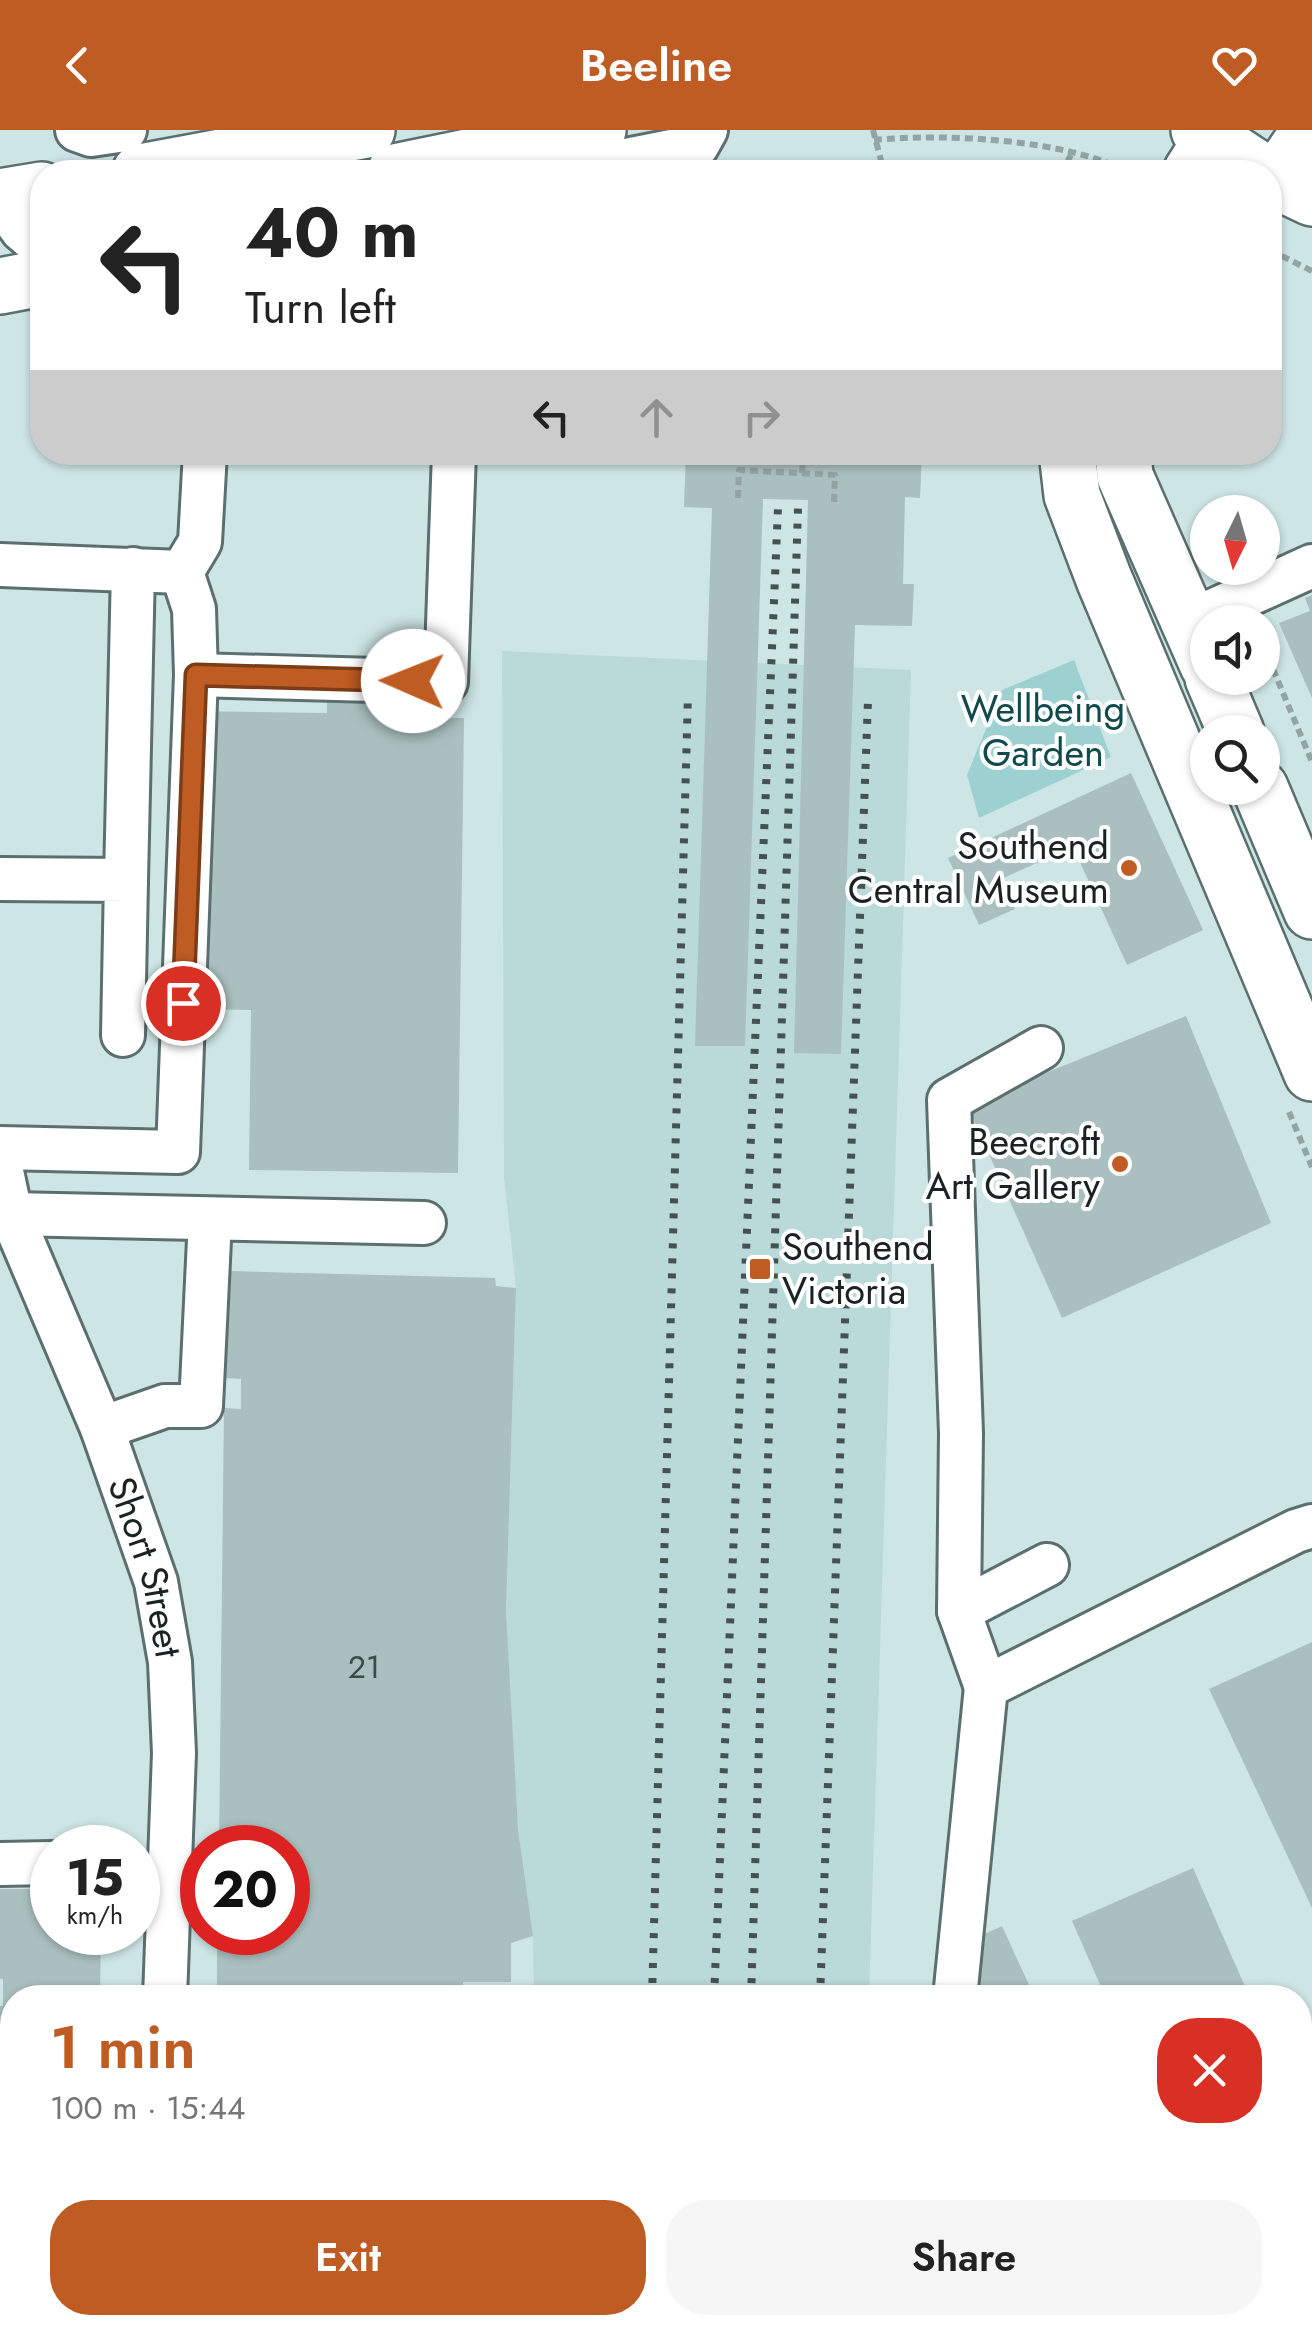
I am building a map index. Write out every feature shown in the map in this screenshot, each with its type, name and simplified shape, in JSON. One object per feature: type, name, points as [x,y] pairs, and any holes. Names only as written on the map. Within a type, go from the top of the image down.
[{"type":"main road","points":[[205,160],[368,130]]},
{"type":"main road","points":[[453,160],[598,130]]},
{"type":"main road","points":[[1282,176],[1310,130]]},
{"type":"main road","points":[[1205,143],[1236,160]]},
{"type":"main road","points":[[0,198],[30,192]]},
{"type":"main road","points":[[0,286],[30,280]]},
{"type":"main road","points":[[1069,465],[1072,495],[1104,580],[1312,1073]]},
{"type":"main road","points":[[1120,465],[1190,625]]},
{"type":"main road","points":[[1267,805],[1312,911]]},
{"type":"street","points":[[77,130],[91,135],[125,130]]},
{"type":"street","points":[[626,160],[697,146],[706,130]]},
{"type":"street","points":[[496,151],[519,160]]},
{"type":"street","points":[[0,198],[30,236]]},
{"type":"street","points":[[0,1148],[178,1152],[196,675],[191,556],[203,465]]},
{"type":"street","points":[[196,675],[446,682],[454,465]]},
{"type":"street","points":[[1104,580],[1158,555]]},
{"type":"street","points":[[0,566],[133,569],[191,556]]},
{"type":"street","points":[[1254,605],[1312,566]]},
{"type":"street","points":[[124,1035],[133,569]]},
{"type":"street","points":[[0,878],[126,880]]},
{"type":"street","points":[[956,1985],[986,1687],[960,1611],[961,1432],[949,1100],[1041,1048]]},
{"type":"street","name":"Short Street","points":[[0,1162],[11,1214],[102,1428],[156,1582],[170,1662],[174,1753],[160,1829]]},
{"type":"street","points":[[11,1214],[424,1223]]},
{"type":"street","points":[[102,1428],[165,1406],[201,1406],[210,1219]]},
{"type":"street","points":[[986,1687],[1307,1525]]},
{"type":"street","points":[[960,1611],[1047,1565]]},
{"type":"street","points":[[0,1864],[30,1863]]},
{"type":"street","name":"Short Street","points":[[160,1930],[165,1985]]},
{"type":"path","points":[[873,130],[880,160]]},
{"type":"path","points":[[874,140],[912,136],[976,139],[1037,145],[1091,160]]},
{"type":"path","points":[[1068,160],[1071,155]]},
{"type":"path","points":[[1282,256],[1312,271]]},
{"type":"path","points":[[802,465],[802,472]]},
{"type":"path","points":[[738,498],[739,470],[802,472],[836,475],[834,502]]},
{"type":"path","points":[[1280,686],[1312,762]]},
{"type":"path","points":[[1299,1136],[1312,1167]]},
{"type":"shaded area","points":[[502,651],[911,670],[869,1985],[534,1985],[533,1936],[518,1829],[510,1723],[506,1612],[516,1288],[504,1177]]},
{"type":"green space","name":"Wellbeing Garden","points":[[1074,660],[1111,757],[979,818],[967,775],[1002,690]]},
{"type":"building","points":[[686,465],[921,465],[920,498],[905,497],[903,584],[914,584],[912,626],[855,625],[841,1054],[794,1053],[808,500],[763,499],[745,1046],[695,1046],[712,508],[684,507]]},
{"type":"building","points":[[1312,595],[1312,698],[1280,625],[1310,611],[1305,598]]},
{"type":"building","points":[[327,698],[400,699],[400,718],[464,718],[458,1173],[249,1170],[251,1010],[192,1009],[197,711],[327,713]]},
{"type":"building","name":"Southend Central Museum","points":[[1131,773],[1203,930],[1127,965],[1073,847],[1001,879],[1015,909],[979,925],[948,858]]},
{"type":"building","name":"Beecroft Art Gallery","points":[[1186,1016],[1271,1223],[1062,1318],[967,1105]]},
{"type":"building","points":[[229,1271],[495,1278],[496,1286],[516,1288],[506,1612],[518,1829],[533,1936],[511,1943],[511,1982],[217,1985],[217,1955],[310,1955],[310,1825],[219,1825],[224,1408],[241,1409],[241,1379],[226,1378]]},
{"type":"building","points":[[1312,1642],[1312,1908],[1209,1689]]},
{"type":"building","points":[[1193,1868],[1244,1985],[1100,1985],[1072,1921]]},
{"type":"building","points":[[0,1889],[30,1889],[30,1955],[101,1955],[100,1985],[3,1985]]},
{"type":"building","points":[[1002,1926],[1029,1985],[967,1985],[969,1941]]},
{"type":"railway","points":[[715,1985],[778,508]]},
{"type":"railway","points":[[751,1985],[798,508]]},
{"type":"railway","points":[[652,1985],[688,694]]},
{"type":"railway","points":[[820,1985],[868,700]]},
{"type":"place","name":"Southend Central Museum","points":[[1129,868]]},
{"type":"place","name":"Beecroft Art Gallery","points":[[1120,1164]]},
{"type":"place","name":"Southend Victoria","points":[[760,1269]]},
{"type":"route","points":[[183,1003],[196,675],[413,681]]}]
